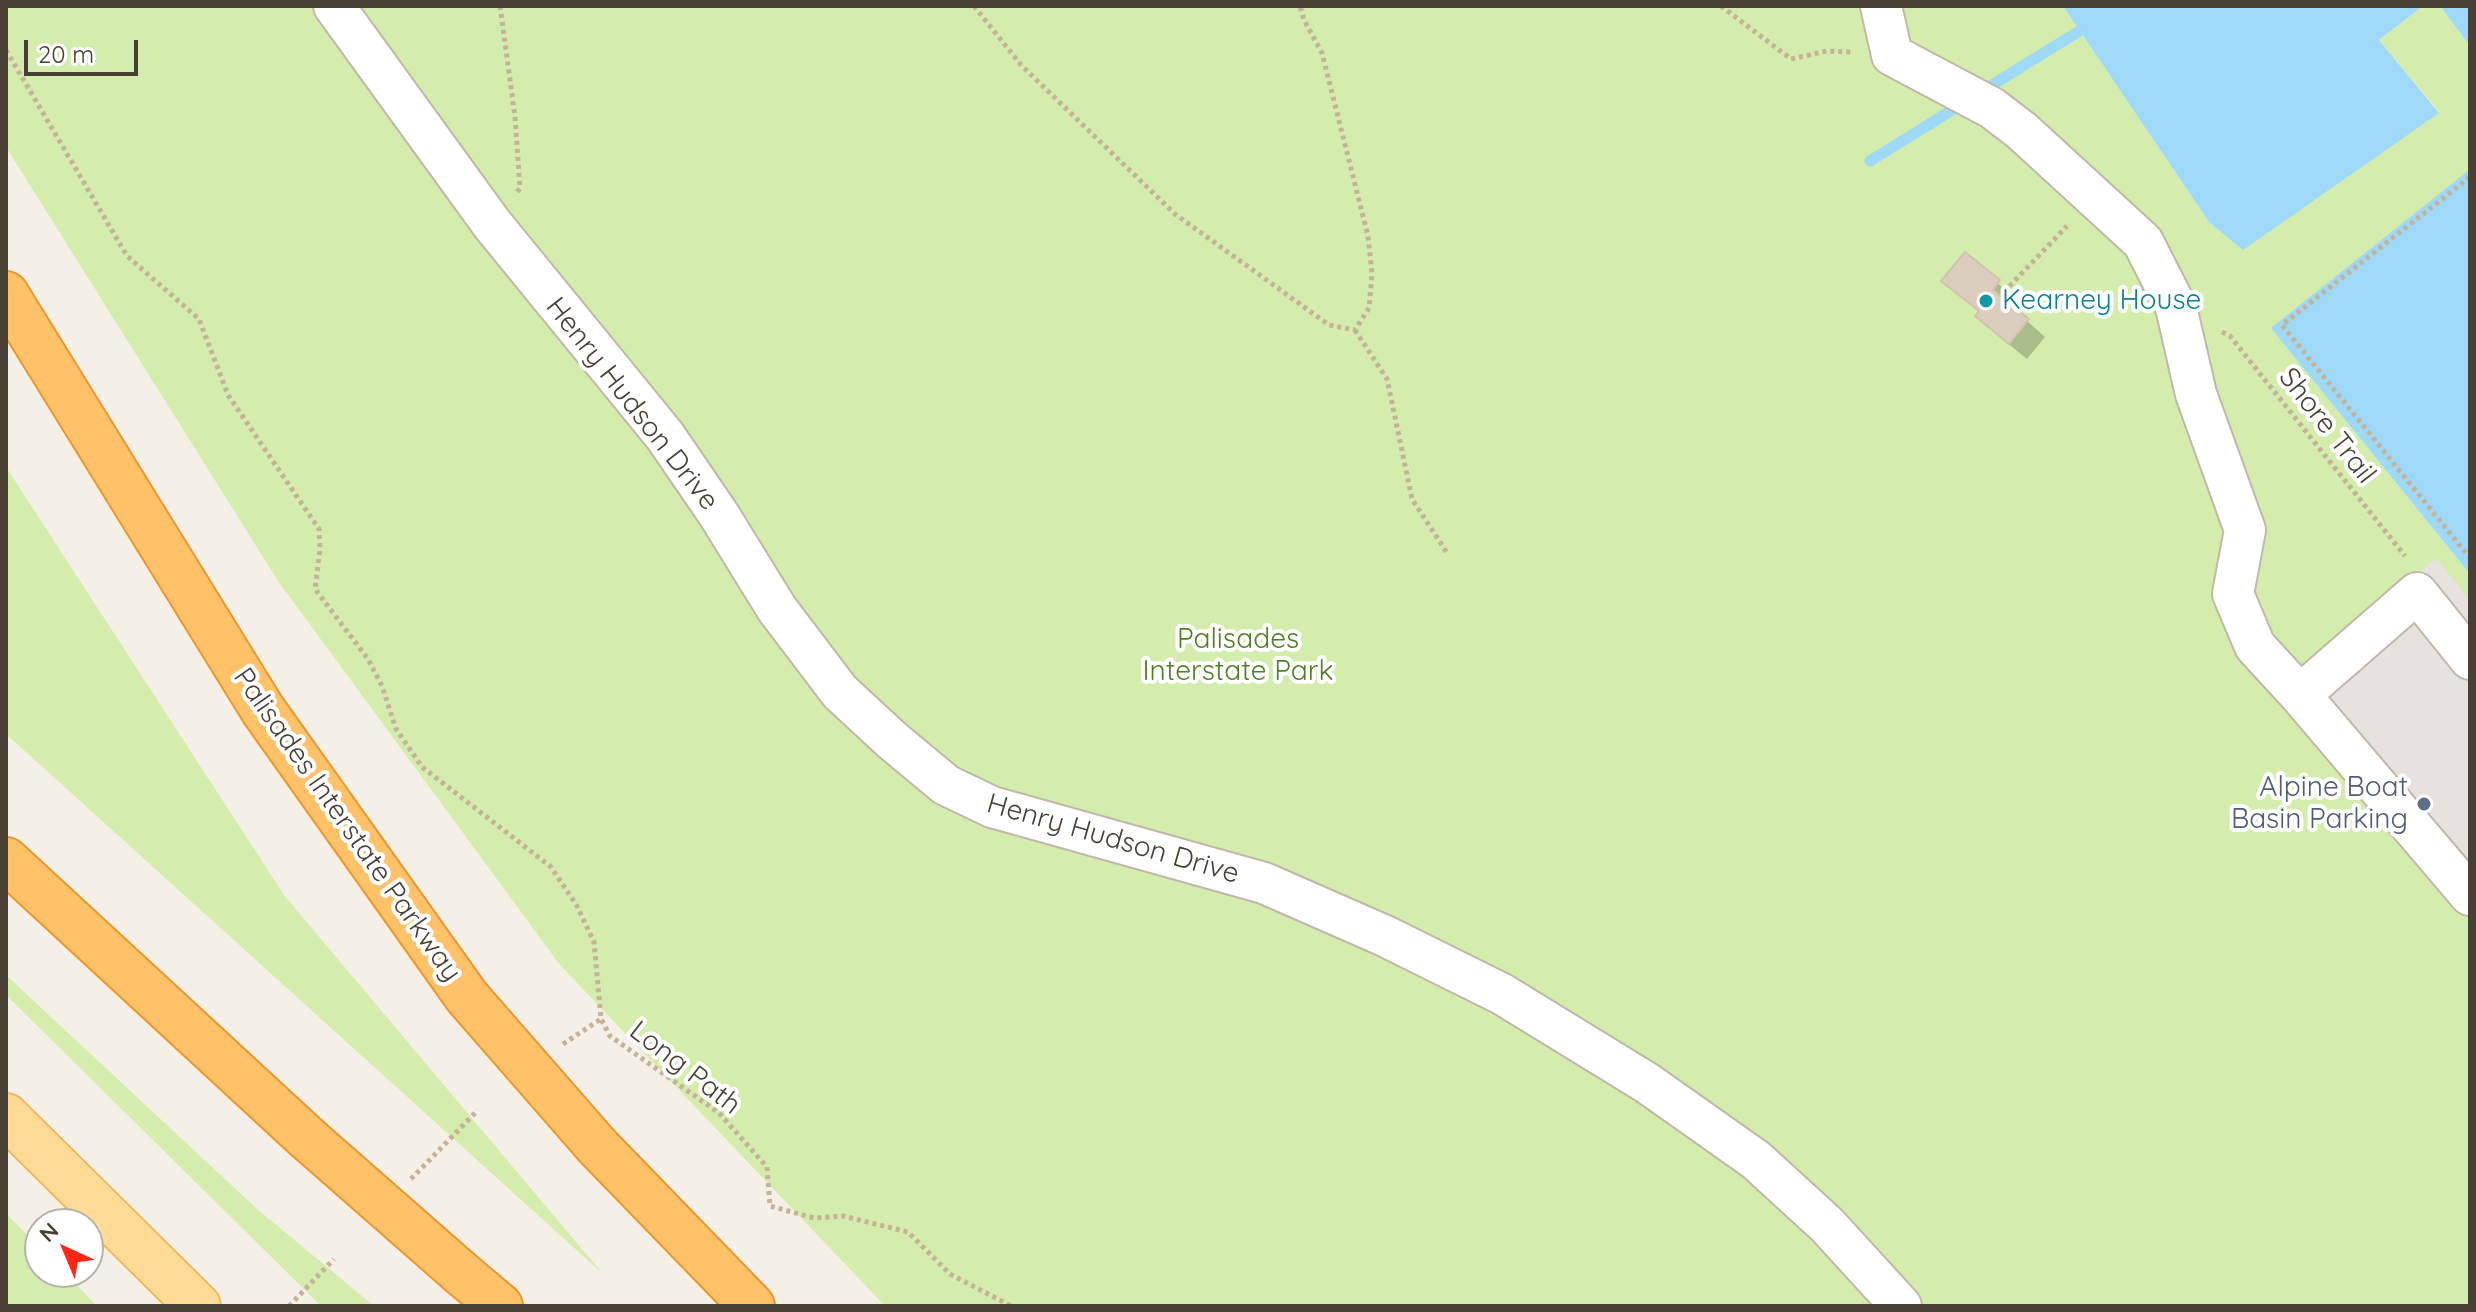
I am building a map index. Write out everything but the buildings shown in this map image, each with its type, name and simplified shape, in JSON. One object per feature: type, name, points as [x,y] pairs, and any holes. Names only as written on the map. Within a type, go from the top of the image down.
[{"type":"highway","name":"Palisades Interstate Parkway","points":[[6,294],[263,710],[467,997],[597,1146],[752,1306]]},
{"type":"highway","points":[[6,860],[307,1138],[500,1306]]},
{"type":"main road","points":[[6,1116],[198,1306]]},
{"type":"street","name":"Henry Hudson Drive","points":[[334,6],[492,224],[665,436],[777,609],[840,692],[946,785],[992,807],[1039,822],[1264,883],[1385,936],[1502,994],[1647,1083],[1756,1160],[1827,1225],[1901,1306]]},
{"type":"street","points":[[1881,6],[1892,55],[1974,99],[2022,131],[2143,242],[2176,307],[2196,394],[2245,530],[2233,594],[2255,646],[2470,895]]},
{"type":"street","points":[[2300,695],[2417,593],[2470,659]]},
{"type":"path","points":[[492,224],[520,188],[500,6]]},
{"type":"path","points":[[974,6],[1021,65],[1175,214],[1329,325],[1355,330],[1387,379],[1412,499],[1447,553]]},
{"type":"path","points":[[1300,6],[1322,53],[1368,236],[1372,274],[1369,308],[1355,330]]},
{"type":"path","points":[[1721,6],[1791,59],[1827,51],[1892,55]]},
{"type":"path","points":[[6,50],[127,256],[199,319],[228,395],[319,529],[315,589],[368,659],[382,686],[396,729],[422,767],[550,866],[576,904],[594,942],[601,1019],[551,1051]]},
{"type":"path","points":[[2470,177],[2282,325],[2470,558]]},
{"type":"path","points":[[2004,292],[2095,200]]},
{"type":"path","name":"Shore Trail","points":[[2176,307],[2230,336],[2418,573],[2417,593]]},
{"type":"path","name":"Long Path","points":[[601,1019],[610,1036],[719,1113],[767,1167],[770,1206],[814,1218],[843,1216],[908,1232],[950,1274],[1011,1306]]},
{"type":"path","points":[[410,1179],[478,1110]]},
{"type":"path","points":[[289,1306],[334,1259]]},
{"type":"green space","name":"Palisades Interstate Park","points":[[6,6],[2063,6],[2209,222],[2439,112],[2379,40],[2423,6],[2440,6],[2470,46],[2470,169],[2272,328],[2470,574],[2470,1306],[885,1306],[560,965],[278,581],[6,147]]},
{"type":"green space","points":[[6,467],[284,895],[603,1274],[6,734]]},
{"type":"green space","points":[[6,975],[256,1208],[374,1306],[321,1306],[6,995]]},
{"type":"green space","points":[[6,1213],[24,1232],[24,1288],[80,1288],[97,1306],[6,1306]]},
{"type":"shaded area","name":"Alpine Boat Basin Parking","points":[[2436,558],[2470,600],[2470,917],[2288,690],[2340,640]]},
{"type":"water","points":[[2063,6],[2423,6],[2379,40],[2439,113],[2243,250],[2209,222]]},
{"type":"water","points":[[2440,6],[2470,6],[2470,46]]},
{"type":"water","points":[[2470,169],[2470,574],[2271,328]]},
{"type":"waterway","points":[[1979,93],[2081,30]]},
{"type":"waterway","points":[[1870,161],[1965,102]]},
{"type":"place","name":"Kearney House","points":[[1986,301]]},
{"type":"place","name":"Alpine Boat Basin Parking","points":[[2424,804]]}]
